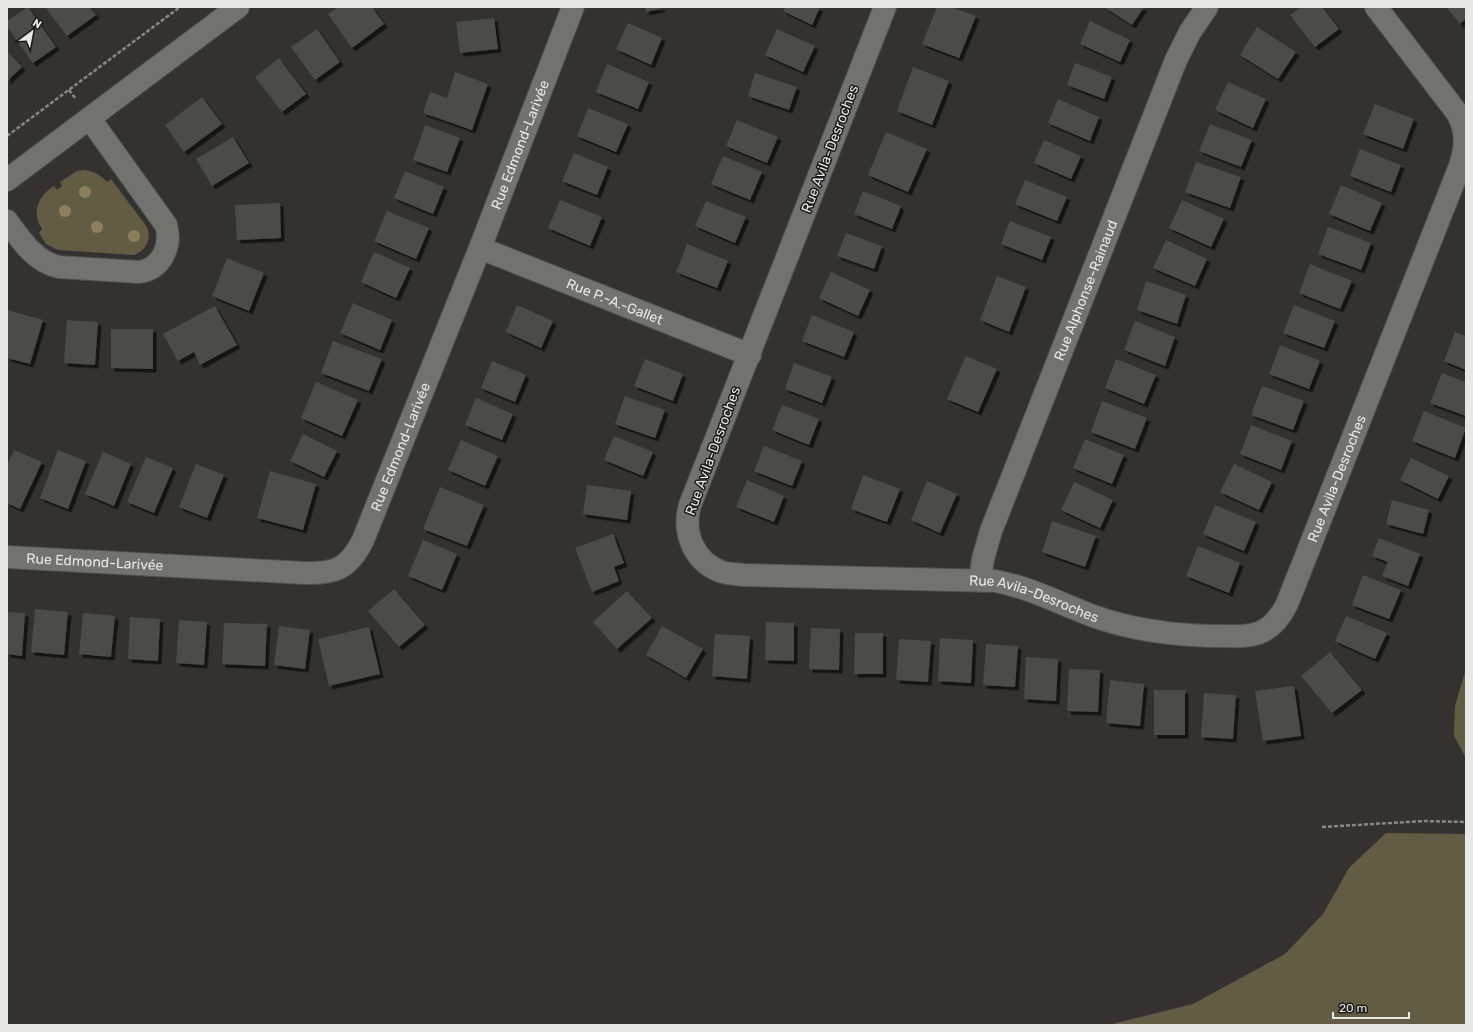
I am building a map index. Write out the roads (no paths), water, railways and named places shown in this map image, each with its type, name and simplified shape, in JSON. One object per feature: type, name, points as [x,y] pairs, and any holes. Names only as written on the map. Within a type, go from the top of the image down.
[{"type":"street","points":[[7,180],[238,7]]},
{"type":"street","name":"Rue Edmond-Larivée","points":[[7,557],[304,573],[334,570],[342,566],[354,556],[363,540],[480,248],[573,7]]},
{"type":"street","name":"Rue Avila-Desroches","points":[[885,7],[688,514],[687,522],[689,538],[692,546],[703,560],[709,565],[723,572],[744,575],[980,580],[1008,584],[1118,624],[1139,630],[1181,635],[1248,636],[1260,633],[1270,627],[1279,618],[1287,604],[1454,181],[1465,147],[1464,130],[1458,114],[1376,7]]},
{"type":"street","name":"Rue Alphonse-Rainaud","points":[[980,580],[983,559],[991,531],[1173,68],[1183,44],[1207,7]]},
{"type":"street","points":[[7,222],[24,244],[35,255],[43,262],[51,265],[59,267],[139,272],[148,271],[160,262],[164,254],[168,238],[166,225],[90,119]]},
{"type":"street","name":"Rue P.-A.-Gallet","points":[[480,248],[750,355]]}]
